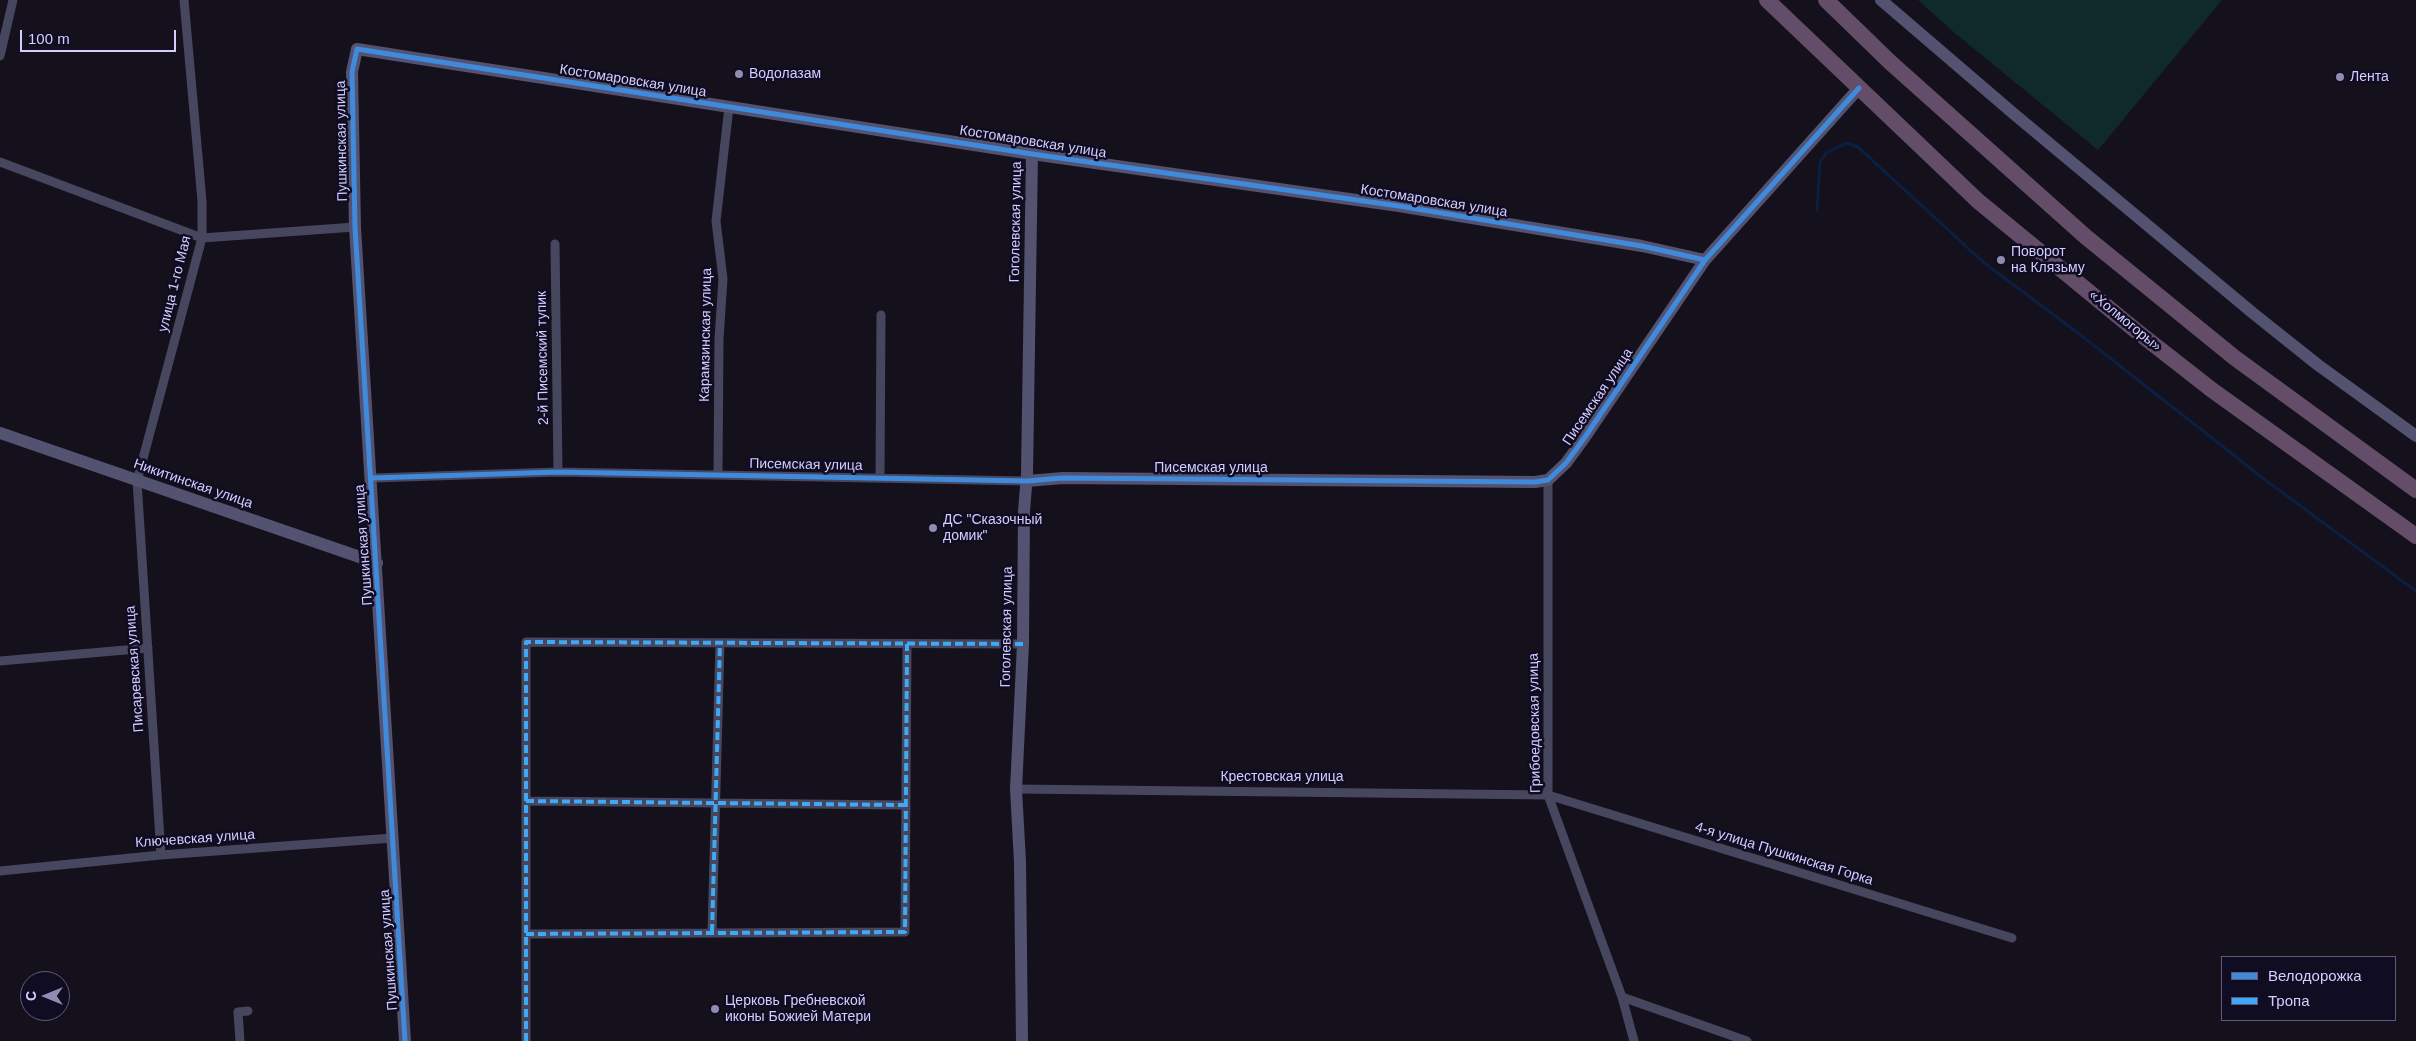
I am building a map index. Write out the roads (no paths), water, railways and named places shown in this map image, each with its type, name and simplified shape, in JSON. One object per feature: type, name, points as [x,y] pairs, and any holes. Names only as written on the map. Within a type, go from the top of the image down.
[{"type":"highway","name":"«Холмогоры»","points":[[1767,0],[1978,201],[2134,329],[2220,396],[2416,536]]},
{"type":"highway","points":[[1826,0],[1891,63],[2086,237],[2235,358],[2416,490]]},
{"type":"street","points":[[0,56],[14,0]]},
{"type":"street","name":"улица 1-го Мая","points":[[137,481],[202,238],[202,202],[184,0]]},
{"type":"street","points":[[1881,0],[2014,114],[2254,314],[2416,436]]},
{"type":"street","name":"Костомаровская улица","points":[[357,49],[1032,154],[1399,206],[1629,244],[1705,260]]},
{"type":"street","name":"Пушкинская улица","points":[[357,49],[352,72],[356,227],[406,1041]]},
{"type":"street","name":"Писемская улица","points":[[372,478],[558,472],[1027,481],[1063,478],[1535,482],[1548,480],[1566,463],[1585,437],[1705,260],[1859,88]]},
{"type":"street","name":"Карамзинская улица","points":[[718,474],[719,339],[723,279],[716,221],[729,107]]},
{"type":"street","name":"Гоголевская улица","points":[[1022,1041],[1020,862],[1016,789],[1023,644],[1032,154]]},
{"type":"street","points":[[0,162],[202,238],[356,227]]},
{"type":"street","name":"2-й Писемский тупик","points":[[555,244],[558,472]]},
{"type":"street","points":[[880,477],[881,315]]},
{"type":"street","points":[[2390,418],[2416,444]]},
{"type":"street","name":"Никитинская улица","points":[[0,433],[377,563]]},
{"type":"street","name":"Грибоедовская улица","points":[[1548,480],[1548,795],[1622,997],[1634,1041]]},
{"type":"street","name":"Писаревская улица","points":[[137,481],[161,855]]},
{"type":"street","points":[[526,1041],[526,642],[1023,644]]},
{"type":"street","points":[[712,932],[720,643]]},
{"type":"street","points":[[526,934],[904,932],[907,644]]},
{"type":"street","points":[[0,661],[148,648]]},
{"type":"street","name":"Крестовская улица","points":[[1016,789],[1548,795]]},
{"type":"street","name":"4-я улица Пушкинская Горка","points":[[1548,795],[2012,938]]},
{"type":"street","points":[[526,801],[905,805]]},
{"type":"street","name":"Ключевская улица","points":[[0,871],[161,855],[393,838]]},
{"type":"street","points":[[1622,997],[1747,1041]]},
{"type":"street","points":[[240,1041],[238,1012],[248,1011]]},
{"type":"waterway","points":[[1817,210],[1820,162],[1826,153],[1847,143],[1858,147],[1983,262],[2078,333],[2268,482],[2416,591]]},
{"type":"place","name":"Водолазам","points":[[739,74]]},
{"type":"place","name":"Лента","points":[[2340,77]]},
{"type":"place","name":"Поворот на Клязьму","points":[[2001,260]]},
{"type":"place","name":"ДС \"Сказочный домик\"","points":[[933,528]]},
{"type":"place","name":"Церковь Гребневской иконы Божией Матери","points":[[715,1009]]}]
